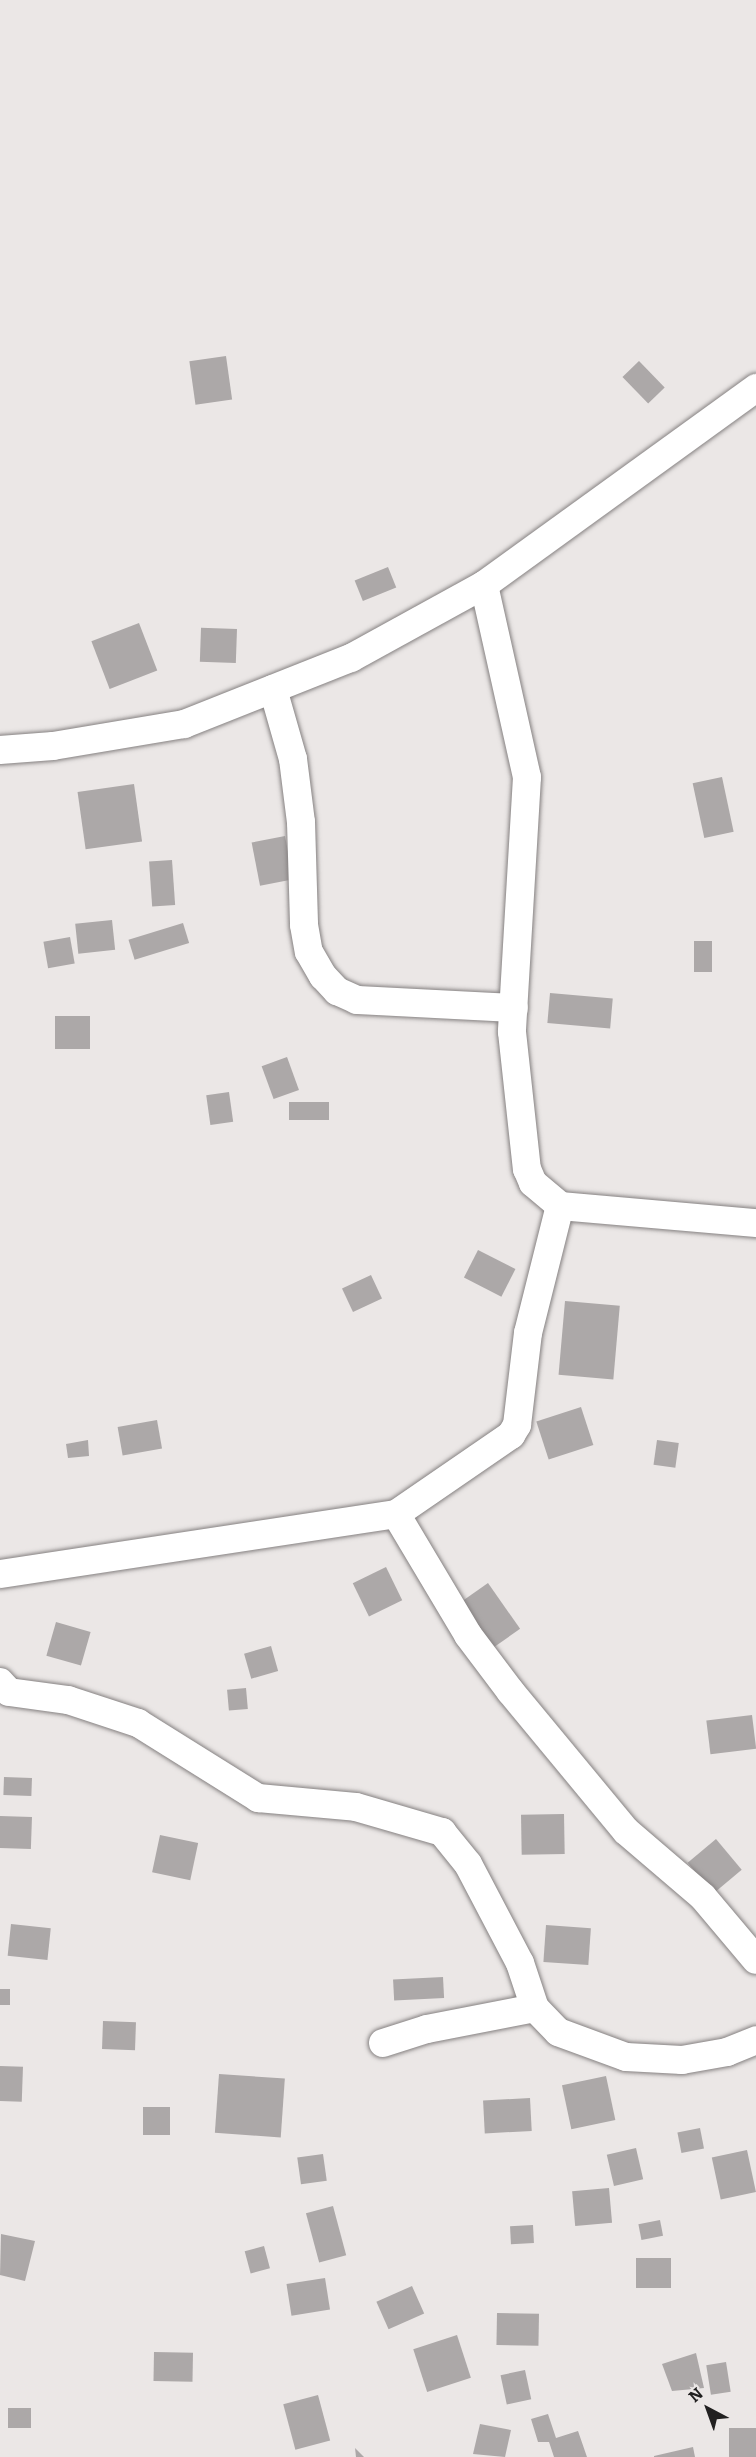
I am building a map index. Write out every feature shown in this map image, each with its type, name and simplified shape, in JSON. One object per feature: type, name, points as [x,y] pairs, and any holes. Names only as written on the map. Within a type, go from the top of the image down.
[{"type":"street","points":[[0,750],[52,746],[184,724],[351,658],[484,585],[756,388]]},
{"type":"street","points":[[484,585],[527,777],[512,1032],[527,1169],[533,1183],[560,1206],[756,1222]]},
{"type":"street","points":[[273,689],[293,759],[302,822],[304,926],[309,952],[323,976],[337,991],[357,1000],[514,1008]]},
{"type":"street","points":[[0,1574],[396,1514],[511,1435],[517,1425],[528,1333],[560,1206]]},
{"type":"street","points":[[396,1514],[468,1635],[510,1692],[626,1831],[703,1897],[756,1960]]},
{"type":"street","points":[[0,1682],[9,1692],[68,1700],[138,1724],[258,1798],[356,1807],[442,1832],[468,1864],[520,1963],[534,2008],[558,2032],[626,2056],[682,2060],[727,2052],[756,2040]]},
{"type":"street","points":[[383,2043],[427,2029],[534,2008]]},
{"type":"building","points":[[226,356],[232,400],[195,405],[189,361]]},
{"type":"building","points":[[639,361],[665,388],[648,404],[622,377]]},
{"type":"building","points":[[388,567],[396,587],[363,601],[355,580]]},
{"type":"building","points":[[139,623],[157,671],[110,689],[91,641]]},
{"type":"building","points":[[201,628],[237,629],[236,663],[200,662]]},
{"type":"building","points":[[722,777],[734,832],[704,838],[693,783]]},
{"type":"building","points":[[134,784],[142,841],[86,849],[78,792]]},
{"type":"building","points":[[285,836],[293,879],[260,886],[252,842]]},
{"type":"building","points":[[172,860],[175,905],[152,906],[149,862]]},
{"type":"building","points":[[112,920],[115,950],[78,954],[75,924]]},
{"type":"building","points":[[183,923],[189,943],[135,960],[128,940]]},
{"type":"building","points":[[70,937],[75,964],[48,968],[43,942]]},
{"type":"building","points":[[694,941],[712,941],[712,972],[694,972]]},
{"type":"building","points":[[550,993],[613,998],[610,1028],[547,1023]]},
{"type":"building","points":[[55,1016],[90,1016],[90,1049],[55,1049]]},
{"type":"building","points":[[287,1057],[299,1090],[274,1099],[262,1066]]},
{"type":"building","points":[[229,1092],[233,1122],[210,1125],[206,1095]]},
{"type":"building","points":[[289,1102],[329,1102],[329,1120],[289,1120]]},
{"type":"building","points":[[478,1250],[515,1269],[501,1297],[464,1278]]},
{"type":"building","points":[[371,1275],[382,1299],[353,1312],[342,1289]]},
{"type":"building","points":[[565,1301],[620,1306],[613,1380],[559,1375]]},
{"type":"building","points":[[581,1407],[593,1445],[549,1460],[536,1422]]},
{"type":"building","points":[[157,1420],[162,1449],[123,1456],[118,1427]]},
{"type":"building","points":[[88,1440],[89,1456],[68,1458],[66,1444]]},
{"type":"building","points":[[657,1440],[679,1443],[675,1468],[654,1465]]},
{"type":"building","points":[[386,1567],[402,1600],[369,1616],[353,1583]]},
{"type":"building","points":[[488,1583],[520,1629],[493,1648],[461,1602]]},
{"type":"building","points":[[56,1622],[91,1632],[81,1666],[46,1656]]},
{"type":"building","points":[[271,1646],[278,1671],[251,1679],[244,1654]]},
{"type":"building","points":[[246,1688],[248,1709],[229,1711],[227,1690]]},
{"type":"building","points":[[752,1715],[756,1749],[710,1754],[706,1721]]},
{"type":"building","points":[[4,1777],[32,1778],[31,1796],[3,1795]]},
{"type":"building","points":[[564,1814],[565,1854],[522,1855],[521,1815]]},
{"type":"building","points":[[0,1816],[32,1817],[31,1849],[0,1848]]},
{"type":"building","points":[[160,1835],[198,1843],[190,1880],[152,1872]]},
{"type":"building","points":[[716,1839],[742,1870],[713,1893],[688,1863]]},
{"type":"building","points":[[11,1924],[51,1928],[47,1960],[8,1956]]},
{"type":"building","points":[[546,1925],[591,1928],[588,1965],[543,1962]]},
{"type":"building","points":[[443,1977],[444,1998],[394,2001],[393,1980]]},
{"type":"building","points":[[0,1989],[10,1989],[10,2005],[0,2005]]},
{"type":"building","points":[[103,2021],[136,2022],[135,2050],[102,2049]]},
{"type":"building","points":[[0,2066],[23,2067],[22,2102],[0,2101]]},
{"type":"building","points":[[219,2074],[285,2079],[281,2137],[215,2133]]},
{"type":"building","points":[[606,2076],[615,2120],[571,2129],[562,2085]]},
{"type":"building","points":[[530,2098],[532,2131],[485,2133],[483,2100]]},
{"type":"building","points":[[143,2107],[170,2107],[170,2135],[143,2135]]},
{"type":"building","points":[[700,2128],[704,2149],[681,2153],[677,2132]]},
{"type":"building","points":[[636,2148],[643,2179],[614,2186],[607,2155]]},
{"type":"building","points":[[747,2150],[756,2192],[721,2200],[712,2157]]},
{"type":"building","points":[[323,2154],[327,2181],[301,2184],[297,2158]]},
{"type":"building","points":[[609,2188],[612,2223],[575,2226],[572,2191]]},
{"type":"building","points":[[333,2206],[346,2255],[319,2263],[306,2213]]},
{"type":"building","points":[[660,2220],[663,2236],[641,2240],[638,2224]]},
{"type":"building","points":[[533,2225],[534,2243],[511,2244],[510,2226]]},
{"type":"building","points":[[1,2234],[35,2241],[25,2281],[0,2275]]},
{"type":"building","points":[[264,2246],[270,2268],[251,2273],[245,2251]]},
{"type":"building","points":[[636,2258],[671,2258],[671,2288],[636,2288]]},
{"type":"building","points":[[325,2278],[330,2310],[291,2316],[286,2284]]},
{"type":"building","points":[[412,2286],[424,2313],[389,2329],[376,2302]]},
{"type":"building","points":[[497,2313],[539,2314],[538,2346],[496,2345]]},
{"type":"building","points":[[457,2335],[471,2378],[427,2392],[413,2349]]},
{"type":"building","points":[[154,2352],[193,2353],[192,2382],[153,2381]]},
{"type":"building","points":[[696,2353],[704,2388],[672,2391],[662,2364]]},
{"type":"building","points":[[726,2362],[731,2392],[711,2395],[706,2365]]},
{"type":"building","points":[[525,2370],[531,2399],[507,2405],[501,2375]]},
{"type":"building","points":[[318,2395],[330,2440],[295,2450],[283,2404]]},
{"type":"building","points":[[8,2408],[31,2408],[31,2428],[8,2428]]},
{"type":"building","points":[[548,2414],[556,2438],[578,2431],[587,2457],[554,2457],[549,2442],[538,2442],[531,2419]]},
{"type":"building","points":[[480,2424],[511,2430],[505,2457],[473,2454]]},
{"type":"building","points":[[729,2428],[756,2428],[756,2457],[729,2457]]},
{"type":"building","points":[[693,2447],[695,2457],[654,2457],[654,2456]]},
{"type":"building","points":[[355,2448],[364,2457],[356,2457]]}]
